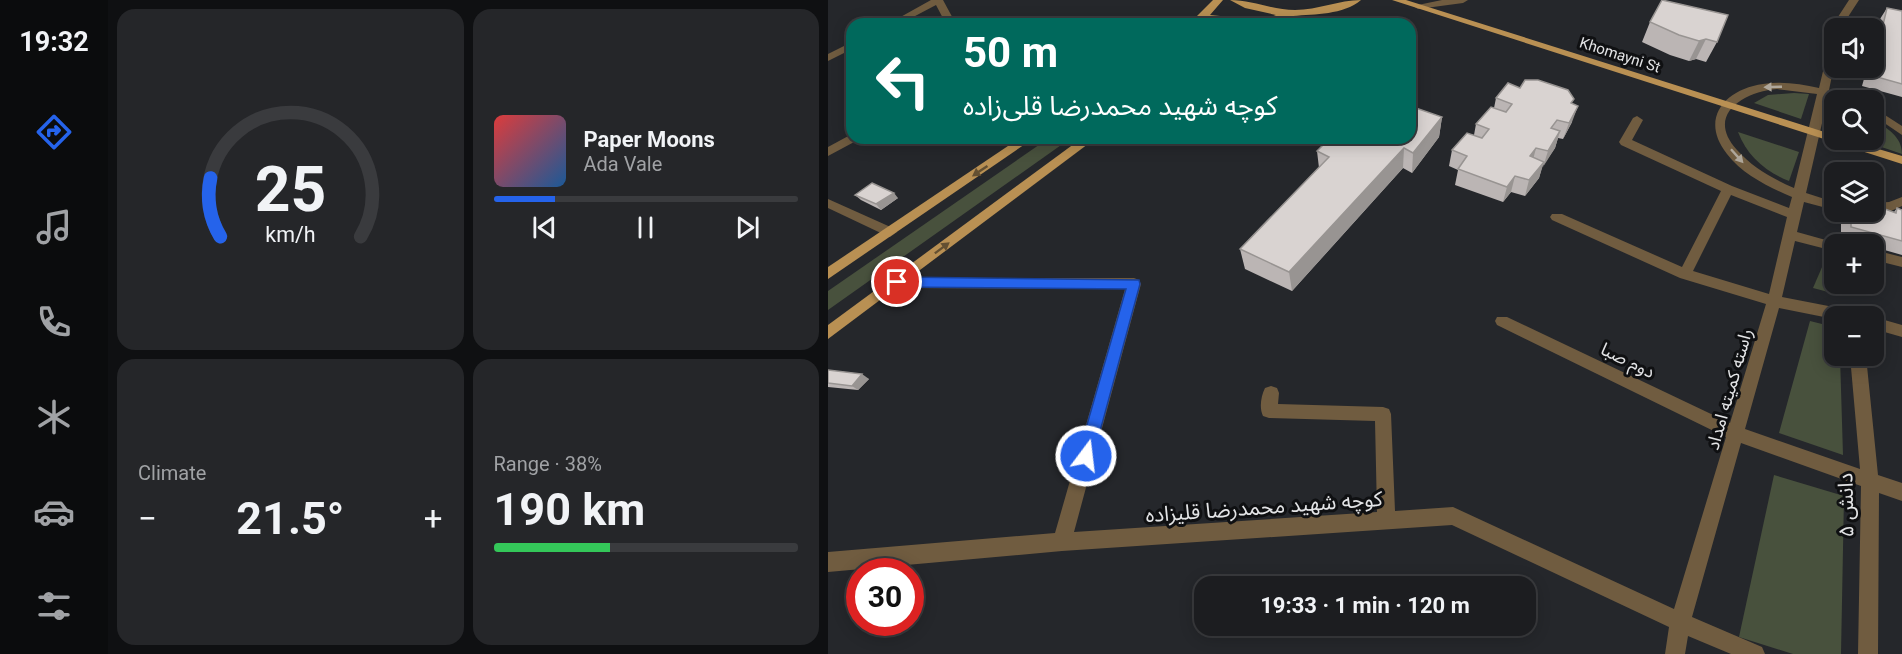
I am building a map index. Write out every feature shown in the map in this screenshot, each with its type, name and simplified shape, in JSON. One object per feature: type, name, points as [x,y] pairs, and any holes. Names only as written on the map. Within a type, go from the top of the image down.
[{"type":"main road","points":[[1201,18],[1218,0]]},
{"type":"main road","points":[[1235,0],[1267,10],[1296,12],[1326,9],[1356,0]]},
{"type":"main road","name":"Khomayni St","points":[[1397,0],[1824,135]]},
{"type":"main road","points":[[1276,18],[1296,12]]},
{"type":"main road","points":[[828,274],[1019,144]]},
{"type":"main road","points":[[828,333],[1082,144]]},
{"type":"main road","name":"Khomayni St","points":[[1871,150],[1902,160]]},
{"type":"street","points":[[904,18],[938,0],[948,18]]},
{"type":"street","points":[[1418,6],[1463,0]]},
{"type":"street","points":[[1842,18],[1854,0]]},
{"type":"street","points":[[828,58],[846,48]]},
{"type":"street","name":"راسته کمیته امداد","points":[[1675,654],[1680,622],[1774,301],[1826,78]]},
{"type":"street","points":[[1823,92],[1792,87],[1764,87],[1742,93],[1726,105],[1719,121],[1724,140],[1739,161],[1765,180],[1799,196],[1824,203]]},
{"type":"street","points":[[1884,118],[1902,131]]},
{"type":"street","points":[[1637,120],[1625,142],[1728,189],[1795,215]]},
{"type":"street","points":[[828,152],[846,142]]},
{"type":"street","points":[[1685,274],[1728,189]]},
{"type":"street","points":[[1884,206],[1902,201]]},
{"type":"street","points":[[828,203],[891,232]]},
{"type":"street","points":[[1557,217],[1685,274],[1774,301],[1824,311]]},
{"type":"street","points":[[1790,235],[1824,244]]},
{"type":"street","points":[[1884,258],[1902,262]]},
{"type":"street","points":[[897,282],[1134,284],[1062,542]]},
{"type":"street","name":"دوم صبا","points":[[1503,321],[1736,434],[1902,492]]},
{"type":"street","points":[[1884,326],[1902,331]]},
{"type":"street","name":"دانش ۵","points":[[1859,366],[1870,481],[1868,654]]},
{"type":"street","points":[[1271,393],[1269,411],[1383,414],[1386,522]]},
{"type":"street","name":"کوچه شهید محمدرضا قلیزاده","points":[[828,562],[1062,542],[1453,516],[1680,622],[1755,654]]},
{"type":"green space","points":[[1809,94],[1801,119],[1754,103],[1768,95]]},
{"type":"green space","points":[[1884,126],[1897,138],[1902,154],[1884,148]]},
{"type":"green space","points":[[1738,132],[1799,152],[1789,181],[1758,162],[1747,149]]},
{"type":"green space","points":[[1040,144],[1063,144],[828,310],[828,291]]},
{"type":"green space","points":[[1824,263],[1824,291],[1813,288]]},
{"type":"green space","points":[[1810,321],[1824,324],[1824,366],[1840,366],[1843,455],[1779,433]]},
{"type":"green space","points":[[1774,475],[1844,496],[1841,654],[1793,654],[1739,637]]},
{"type":"building","points":[[1662,0],[1728,15],[1717,42],[1706,39],[1699,41],[1650,22]]},
{"type":"building","points":[[1887,8],[1902,11],[1902,84],[1881,78],[1884,78],[1884,21]]},
{"type":"building","points":[[1525,80],[1538,80],[1568,90],[1574,99],[1571,103],[1578,106],[1569,123],[1557,120],[1551,128],[1560,131],[1548,151],[1536,148],[1530,156],[1544,162],[1529,180],[1515,176],[1507,187],[1458,169],[1467,156],[1452,150],[1467,133],[1482,138],[1489,129],[1476,124],[1491,107],[1506,112],[1512,104],[1496,98],[1508,83],[1520,88]]},
{"type":"building","points":[[1416,108],[1442,117],[1413,153],[1404,148],[1289,272],[1240,249],[1329,157],[1317,151],[1324,144],[1416,144]]},
{"type":"building","points":[[872,183],[894,193],[876,204],[855,195]]},
{"type":"building","points":[[1897,208],[1902,210],[1902,241],[1884,236],[1884,234],[1851,227],[1851,222],[1884,222],[1885,209],[1896,213]]},
{"type":"building","points":[[828,370],[862,374],[852,386],[828,383]]},
{"type":"route","points":[[897,282],[1134,284],[1086,456]]}]
